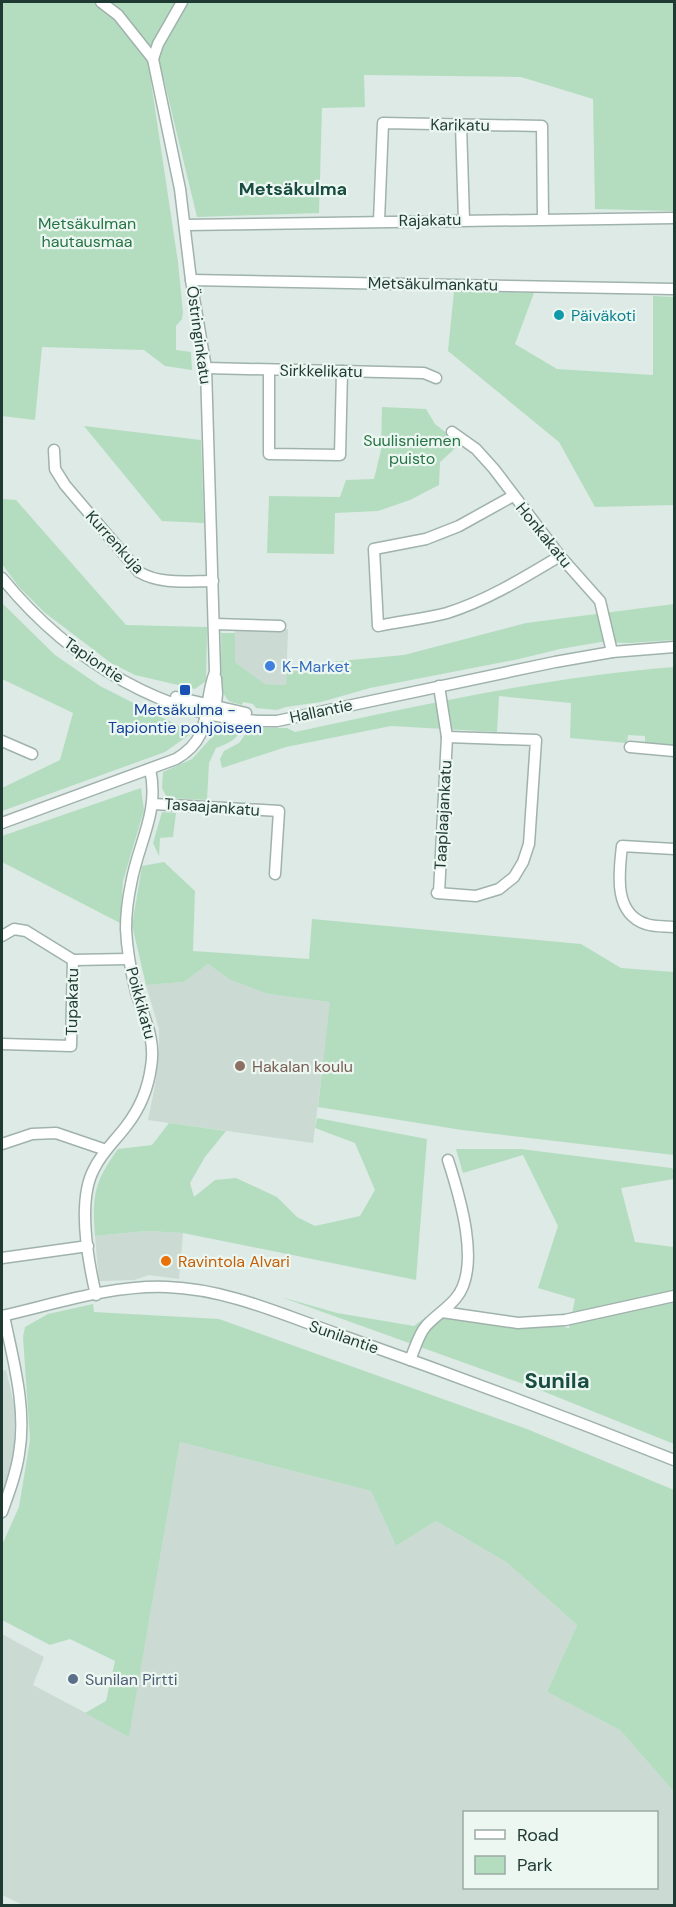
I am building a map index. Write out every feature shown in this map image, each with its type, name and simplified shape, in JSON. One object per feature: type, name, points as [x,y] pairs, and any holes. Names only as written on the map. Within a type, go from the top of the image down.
[{"type":"street","points":[[101,2],[118,15],[153,59]]},
{"type":"street","points":[[153,59],[158,44],[182,2]]},
{"type":"street","name":"Östringinkatu","points":[[153,59],[180,189],[191,280],[206,368],[215,672],[211,710]]},
{"type":"street","name":"Karikatu","points":[[380,221],[383,123],[542,126],[543,219]]},
{"type":"street","points":[[461,125],[464,220]]},
{"type":"street","name":"Rajakatu","points":[[185,225],[675,218]]},
{"type":"street","name":"Metsäkulmankatu","points":[[191,280],[675,288]]},
{"type":"street","name":"Sirkkelikatu","points":[[206,368],[424,373],[436,378]]},
{"type":"street","points":[[269,371],[269,454],[340,455],[342,371]]},
{"type":"street","name":"Honkakatu","points":[[452,432],[476,449],[560,556],[600,601],[612,652]]},
{"type":"street","name":"Kurrenkuja","points":[[54,450],[56,469],[65,485],[139,572],[150,579],[213,581]]},
{"type":"street","points":[[513,496],[459,526],[426,539],[374,549],[378,626],[446,613],[476,602],[504,589],[560,556]]},
{"type":"street","name":"Tapiontie","points":[[2,578],[23,603],[67,643],[123,680],[211,710]]},
{"type":"street","points":[[214,624],[280,626]]},
{"type":"street","name":"Hallantie","points":[[211,710],[267,716],[300,716],[497,673],[612,652],[675,647]]},
{"type":"street","name":"Taaplaajankatu","points":[[439,686],[447,736],[438,893],[476,896],[498,889],[514,877],[523,862],[529,844],[536,740],[447,736]]},
{"type":"street","points":[[2,823],[176,759],[200,744],[207,733],[211,710]]},
{"type":"street","points":[[2,741],[32,754]]},
{"type":"street","points":[[630,747],[675,751]]},
{"type":"street","name":"Poikkikatu","points":[[96,1294],[85,1210],[87,1186],[93,1169],[138,1109],[146,1090],[152,1065],[152,1034],[137,994],[129,959],[126,928],[130,884],[153,804],[153,781],[150,769]]},
{"type":"street","name":"Tasaajankatu","points":[[153,804],[279,811],[275,874]]},
{"type":"street","points":[[675,849],[622,846],[618,884],[623,902],[634,918],[647,925],[675,927]]},
{"type":"street","points":[[2,936],[14,928],[26,931],[73,960],[129,959]]},
{"type":"street","name":"Tupakatu","points":[[2,1044],[71,1046],[73,960]]},
{"type":"street","points":[[2,1144],[32,1134],[56,1133],[106,1150]]},
{"type":"street","points":[[410,1360],[424,1328],[456,1299],[464,1288],[467,1278],[463,1209],[448,1160]]},
{"type":"street","points":[[2,1258],[88,1246]]},
{"type":"street","name":"Sunilantie","points":[[3,1316],[96,1294],[142,1288],[167,1287],[213,1293],[535,1405],[675,1460]]},
{"type":"street","points":[[442,1312],[518,1323],[565,1320],[675,1296]]},
{"type":"street","points":[[2,1512],[13,1483],[20,1452],[21,1425],[18,1385],[3,1316]]},
{"type":"shaded area","points":[[235,628],[288,629],[286,685],[265,684],[235,662]]},
{"type":"shaded area","name":"Hakalan koulu","points":[[208,964],[230,980],[268,994],[331,1002],[313,1143],[148,1120],[155,1086],[159,1029],[146,985],[184,982]]},
{"type":"shaded area","points":[[146,1231],[183,1233],[179,1279],[149,1275],[134,1280],[99,1281],[95,1236]]},
{"type":"shaded area","points":[[6,1370],[15,1409],[14,1449],[8,1482],[2,1499],[2,1371]]},
{"type":"shaded area","points":[[180,1442],[371,1491],[396,1546],[436,1521],[506,1562],[577,1625],[547,1692],[620,1730],[674,1792],[674,1905],[23,1905],[2,1895],[2,1634],[44,1657],[33,1685],[129,1736]]},
{"type":"green space","name":"Metsäkulman hautausmaa","points":[[2,2],[674,2],[674,211],[595,209],[593,99],[521,77],[364,75],[365,107],[322,108],[319,213],[197,217],[164,80],[151,82],[178,262],[183,312],[182,319],[176,326],[176,350],[191,352],[192,370],[165,366],[144,350],[42,347],[35,420],[2,416]]},
{"type":"green space","points":[[454,291],[534,293],[515,344],[557,369],[653,375],[653,296],[674,297],[674,505],[595,507],[559,442],[448,351]]},
{"type":"green space","name":"Suulisniemen puisto","points":[[382,407],[426,409],[435,424],[460,444],[440,462],[439,485],[410,500],[378,511],[335,513],[334,554],[267,553],[269,496],[340,497],[346,480],[374,479],[381,450]]},
{"type":"green space","points":[[84,426],[201,440],[204,523],[162,521]]},
{"type":"green space","points":[[2,499],[16,500],[126,625],[207,627],[206,681],[195,689],[135,675],[111,663],[44,612],[19,587],[2,564]]},
{"type":"green space","points":[[2,603],[55,655],[100,686],[181,727],[189,735],[165,752],[2,811],[2,788],[60,760],[73,713],[2,679]]},
{"type":"green space","points":[[674,604],[674,640],[601,642],[560,649],[370,688],[321,702],[277,710],[256,708],[253,704],[243,702],[242,705],[232,702],[226,698],[223,691],[221,633],[235,633],[235,662],[265,684],[286,685],[287,666],[404,655],[526,623]]},
{"type":"green space","points":[[674,667],[674,747],[645,744],[645,736],[628,735],[627,743],[570,738],[571,703],[499,696],[497,732],[391,726],[286,747],[222,768],[220,759],[224,751],[239,743],[250,728],[287,728],[295,732],[531,685]]},
{"type":"green space","points":[[223,725],[243,725],[236,737],[216,748],[209,763],[207,800],[167,798],[162,788],[163,772],[192,759]]},
{"type":"green space","points":[[141,788],[144,810],[123,881],[120,923],[2,862],[2,836]]},
{"type":"green space","points":[[162,812],[176,813],[173,837],[160,838],[159,856],[153,843]]},
{"type":"green space","points":[[164,862],[195,891],[193,951],[309,959],[312,919],[581,944],[621,968],[674,972],[674,1155],[462,1130],[318,1107],[330,1002],[268,994],[230,980],[208,964],[184,982],[146,985],[132,925],[142,866]]},
{"type":"green space","points":[[317,1118],[427,1139],[416,1280],[183,1233],[146,1231],[95,1236],[96,1190],[110,1161],[118,1149],[152,1145],[169,1123],[226,1131],[205,1157],[190,1183],[194,1197],[215,1180],[236,1178],[277,1197],[297,1217],[315,1226],[360,1216],[375,1190],[355,1143],[315,1128]]},
{"type":"green space","points":[[456,1149],[521,1149],[674,1170],[674,1179],[621,1188],[635,1242],[674,1247],[674,1444],[540,1390],[281,1297],[337,1313],[414,1326],[442,1305],[569,1328],[575,1299],[538,1288],[558,1226],[523,1155],[463,1173]]},
{"type":"green space","points":[[93,1304],[94,1312],[219,1319],[527,1429],[674,1490],[674,1792],[620,1730],[547,1692],[577,1625],[506,1562],[436,1521],[396,1546],[371,1491],[180,1442],[129,1737],[85,1713],[106,1701],[115,1661],[70,1639],[50,1645],[2,1620],[2,1545],[19,1507],[30,1440],[23,1337],[25,1327],[48,1314]]},
{"type":"place","name":"Päiväkoti","points":[[559,315]]},
{"type":"place","name":"K-Market","points":[[270,666]]},
{"type":"place","name":"Metsäkulma - Tapiontie pohjoiseen","points":[[185,690]]},
{"type":"place","name":"Hakalan koulu","points":[[240,1066]]},
{"type":"place","name":"Ravintola Alvari","points":[[166,1261]]},
{"type":"place","name":"Sunilan Pirtti","points":[[73,1679]]},
{"type":"district","name":"Metsäkulma","points":[[293,189]]},
{"type":"district","name":"Sunila","points":[[557,1380]]}]
